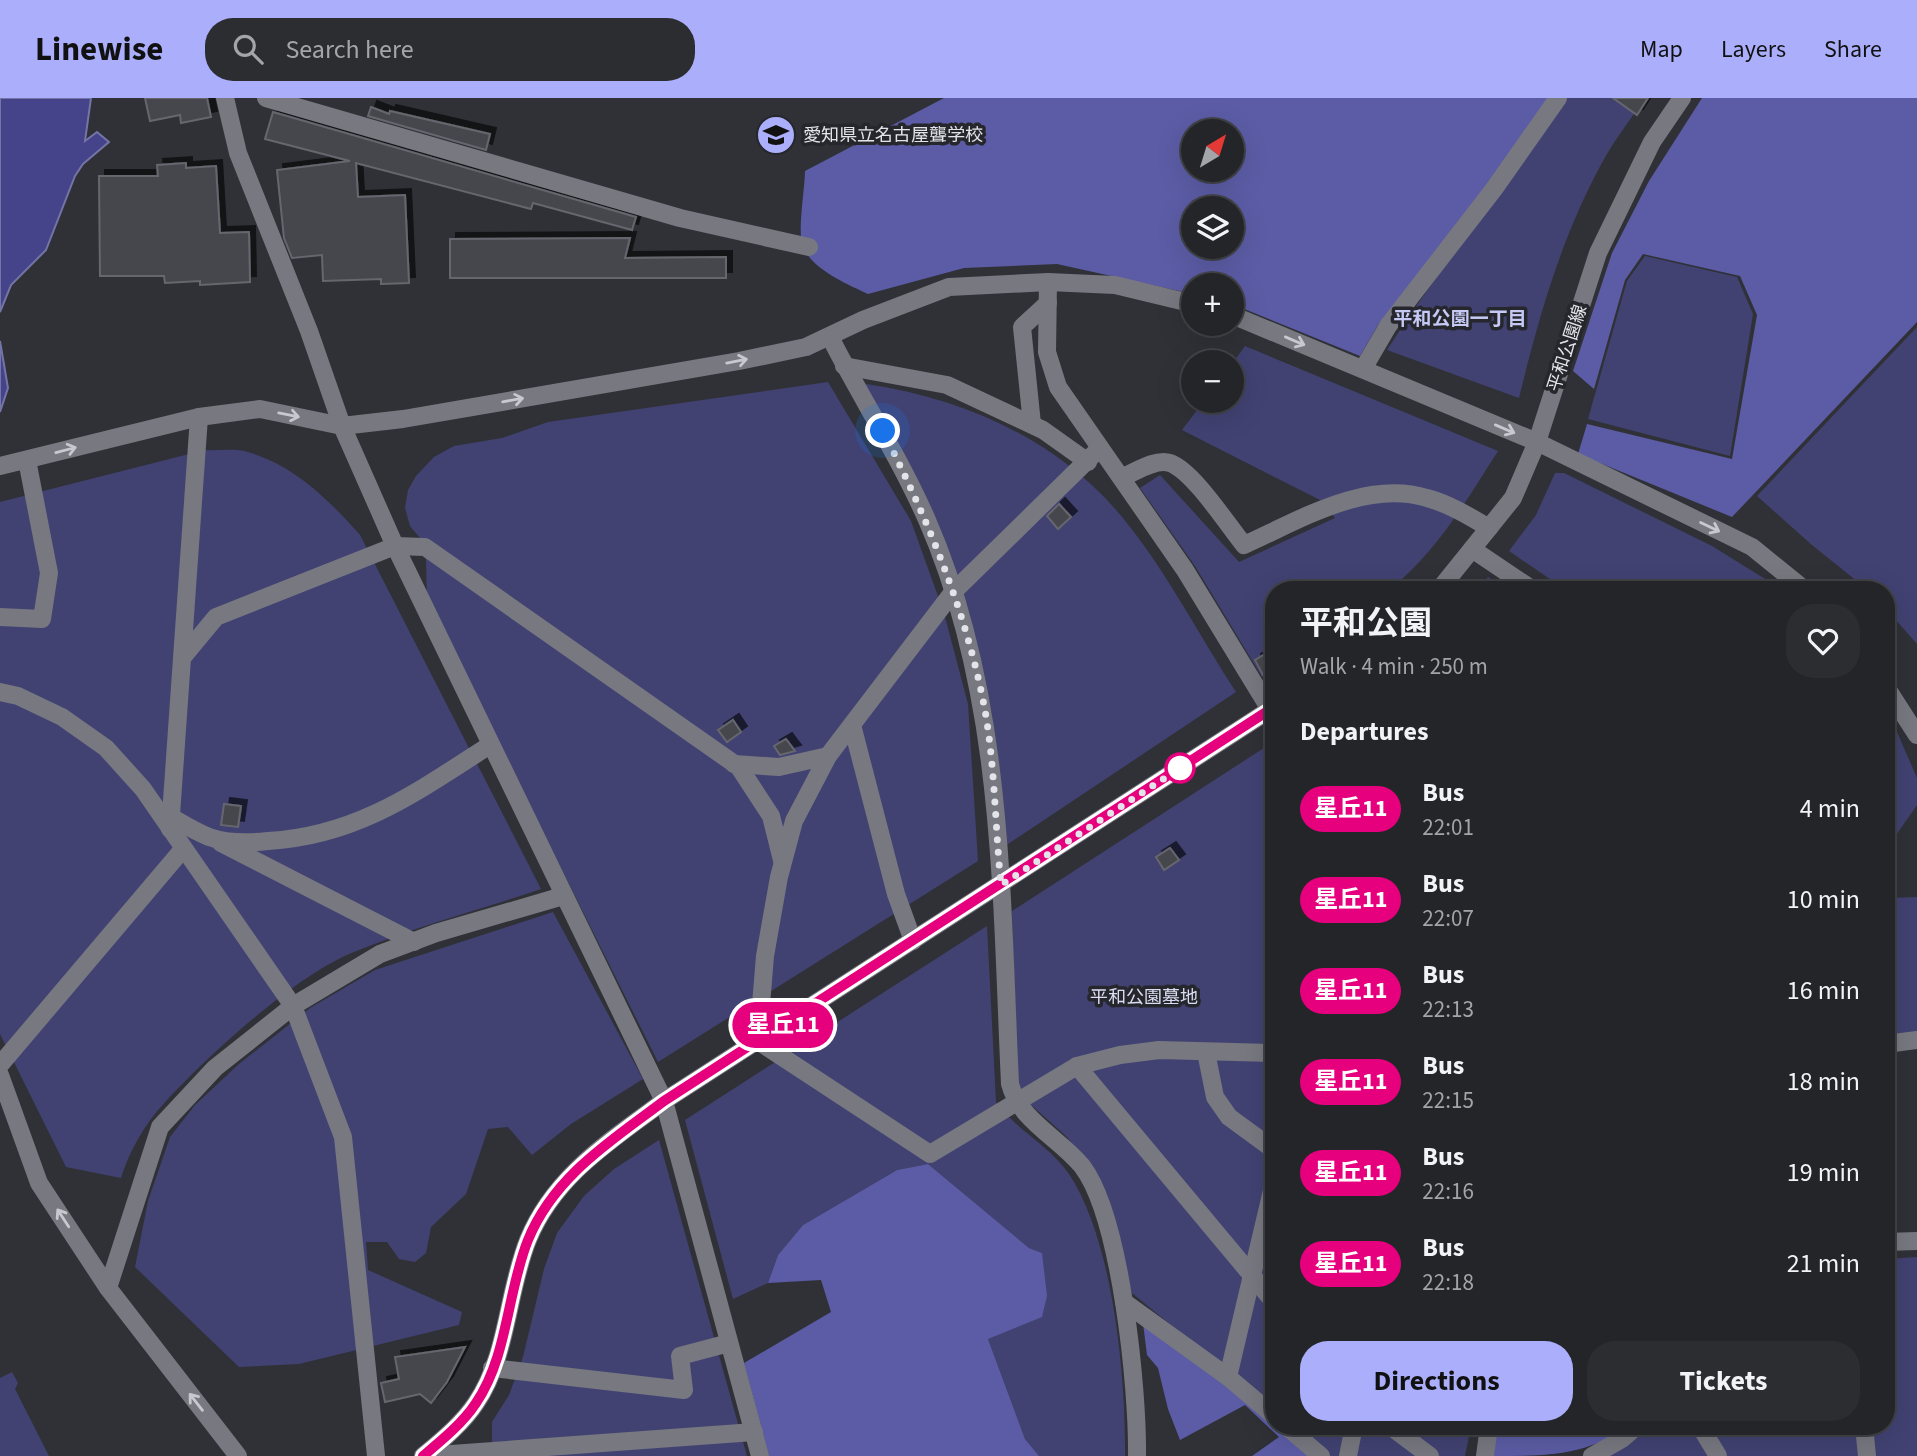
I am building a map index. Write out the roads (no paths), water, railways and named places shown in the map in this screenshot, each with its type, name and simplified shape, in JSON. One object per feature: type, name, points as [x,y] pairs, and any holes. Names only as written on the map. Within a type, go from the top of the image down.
[{"type":"street","points":[[225,98],[236,147],[309,331],[342,426],[395,546],[664,1101],[760,1456]]},
{"type":"street","points":[[266,98],[529,172],[680,218],[809,247]]},
{"type":"street","points":[[1363,369],[1388,326],[1494,190],[1558,98]]},
{"type":"street","name":"平和公園線","points":[[1446,581],[1513,498],[1537,442],[1598,253],[1652,142],[1682,98]]},
{"type":"street","points":[[1048,282],[1047,352],[1058,387],[1123,477],[1265,697]]},
{"type":"street","points":[[0,466],[173,421],[199,417],[260,409],[342,426],[403,419],[739,361],[806,347],[863,320],[949,287],[1048,282],[1115,285],[1181,301]]},
{"type":"street","points":[[1032,424],[1022,327],[1048,303]]},
{"type":"street","points":[[1244,320],[1537,442],[1752,547],[1789,581]]},
{"type":"street","points":[[830,337],[883,431],[927,520],[953,592],[984,706],[1001,885],[1010,1084],[1015,1103],[1082,1167],[1099,1198],[1124,1302],[1137,1456]]},
{"type":"street","points":[[844,366],[947,384],[1032,424],[1088,462]]},
{"type":"street","points":[[171,823],[199,417]]},
{"type":"street","points":[[758,1041],[765,956],[783,863],[794,821],[828,756],[953,592],[1100,448]]},
{"type":"street","points":[[0,617],[42,619],[49,573],[27,460]]},
{"type":"street","points":[[1123,477],[1157,463],[1169,462],[1186,473],[1244,545],[1360,497],[1395,493],[1424,497],[1455,508],[1489,528]]},
{"type":"street","points":[[182,658],[216,617],[395,546],[425,547],[734,764],[771,816],[783,863]]},
{"type":"street","points":[[1472,549],[1520,581]]},
{"type":"street","points":[[0,692],[18,696],[62,717],[106,748],[171,823],[183,849],[293,1006],[343,1137],[376,1456]]},
{"type":"street","points":[[1895,701],[1917,735]]},
{"type":"street","points":[[424,1456],[477,1403],[492,1368],[528,1241],[550,1200],[582,1162],[664,1101],[1265,715]]},
{"type":"street","points":[[852,724],[896,894],[913,941]]},
{"type":"street","points":[[211,838],[254,842],[302,839],[355,825],[398,804],[490,745]]},
{"type":"street","points":[[734,764],[779,766],[828,756]]},
{"type":"street","points":[[171,823],[211,838],[414,942]]},
{"type":"street","points":[[0,1065],[183,849]]},
{"type":"street","points":[[108,1288],[160,1127],[215,1068],[293,1006],[380,954],[563,896]]},
{"type":"street","points":[[1895,1043],[1917,1040]]},
{"type":"street","points":[[758,1041],[930,1154],[1077,1066],[1146,1052],[1265,1053]]},
{"type":"street","points":[[1206,1052],[1215,1097],[1229,1117],[1265,1143]]},
{"type":"street","points":[[1077,1066],[1265,1291]]},
{"type":"street","points":[[0,1075],[39,1183],[108,1288],[238,1456]]},
{"type":"street","points":[[1228,1377],[1265,1220]]},
{"type":"street","points":[[1895,1242],[1917,1241]]},
{"type":"street","points":[[1124,1302],[1228,1377],[1265,1408]]},
{"type":"street","points":[[492,1368],[684,1390],[680,1356],[729,1343]]},
{"type":"street","points":[[424,1456],[754,1432]]},
{"type":"street","points":[[1296,1435],[1321,1456]]},
{"type":"street","points":[[1348,1456],[1352,1435]]},
{"type":"street","points":[[1402,1435],[1430,1456]]},
{"type":"street","points":[[1485,1456],[1488,1435]]},
{"type":"street","points":[[1592,1456],[1627,1435]]},
{"type":"street","points":[[1705,1435],[1718,1456]]},
{"type":"street","points":[[1865,1435],[1867,1456]]},
{"type":"place","name":"愛知県立名古屋聾学校","points":[[776,135]]},
{"type":"district","name":"平和公園一丁目","points":[[1460,318]]},
{"type":"park label","name":"平和公園墓地","points":[[1144,997]]}]
